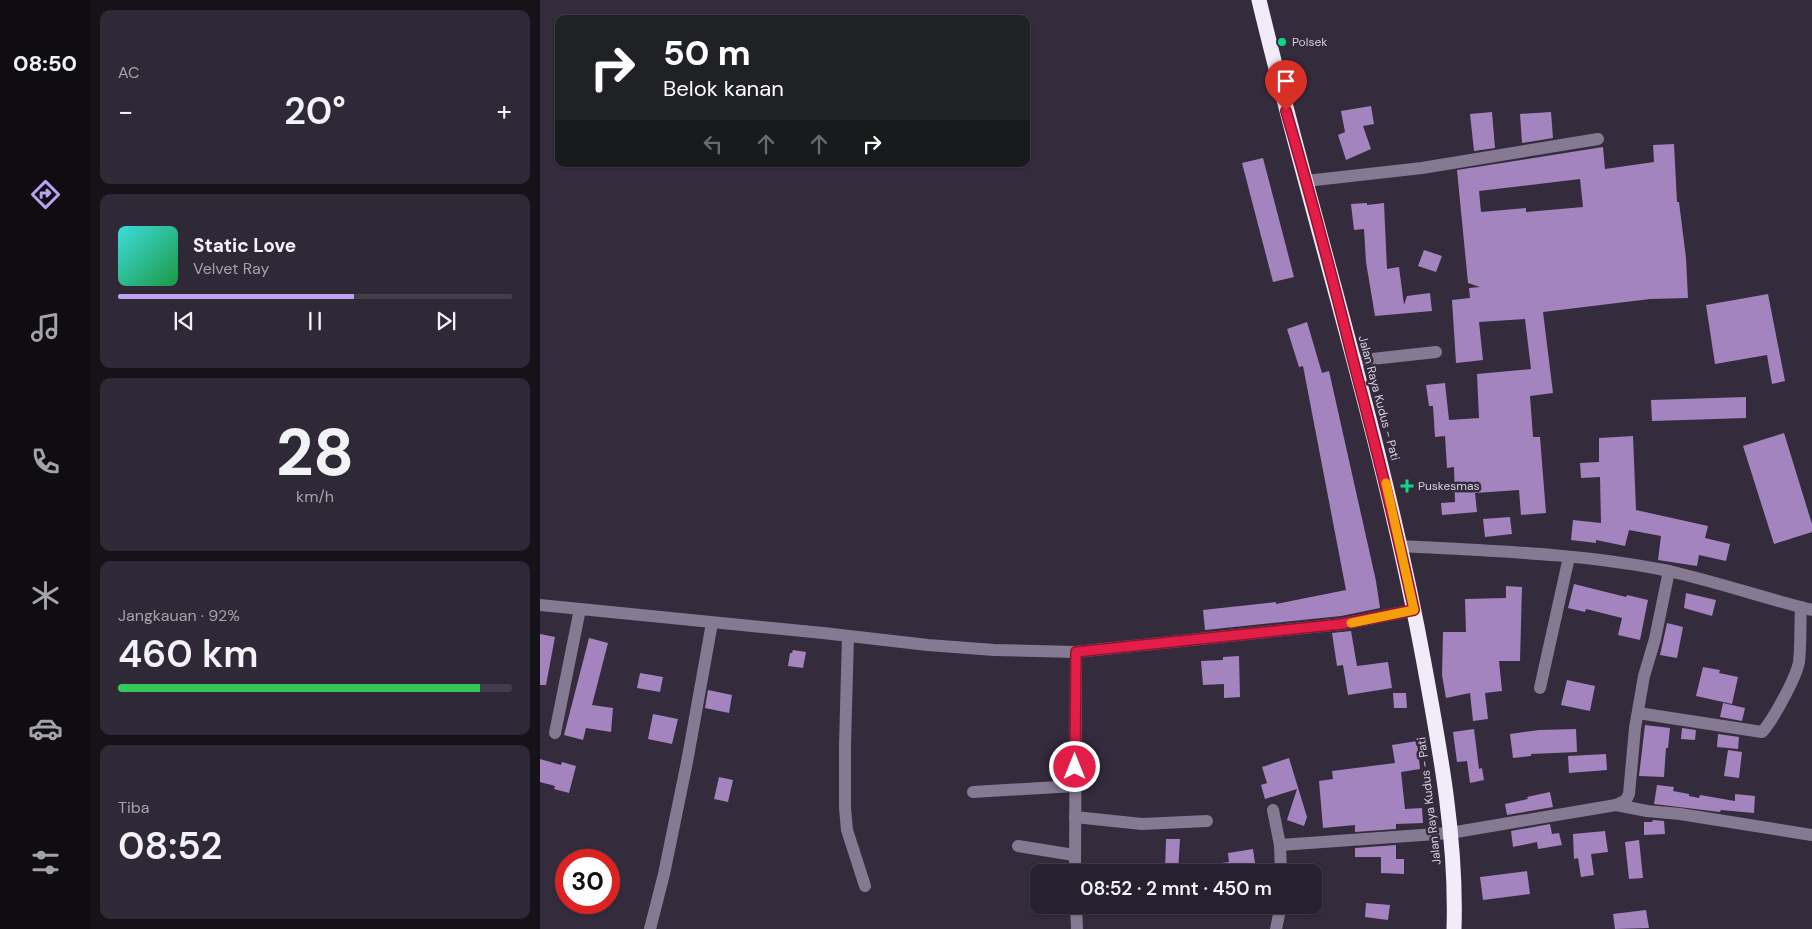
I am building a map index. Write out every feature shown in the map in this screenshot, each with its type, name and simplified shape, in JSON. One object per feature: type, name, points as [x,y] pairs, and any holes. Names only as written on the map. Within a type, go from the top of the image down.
[{"type":"highway","name":"Jalan Raya Kudus - Pati","points":[[1259,0],[1286,111],[1354,361],[1401,546],[1436,730],[1450,833],[1454,929]]},
{"type":"street","points":[[1306,181],[1422,168],[1598,139]]},
{"type":"street","points":[[1354,361],[1436,352]]},
{"type":"street","points":[[1401,546],[1536,553],[1669,572],[1806,608],[1798,664],[1786,694],[1769,724],[1762,732],[1638,713]]},
{"type":"street","points":[[1540,688],[1569,557]]},
{"type":"street","points":[[1280,845],[1450,833],[1623,802],[1629,794],[1644,676],[1655,639],[1669,572]]},
{"type":"street","points":[[540,605],[928,645],[994,650],[1076,652],[1342,624],[1414,610]]},
{"type":"street","points":[[556,733],[580,609]]},
{"type":"street","points":[[650,929],[664,874],[687,762],[712,623]]},
{"type":"street","points":[[848,636],[845,808],[847,830],[865,886]]},
{"type":"street","points":[[1075,864],[1076,652]]},
{"type":"street","points":[[973,792],[1075,786]]},
{"type":"street","points":[[1616,804],[1647,811],[1680,814],[1812,835]]},
{"type":"street","points":[[1273,810],[1280,845],[1281,864]]},
{"type":"street","points":[[1075,817],[1142,824],[1207,821]]},
{"type":"street","points":[[1018,846],[1074,855]]},
{"type":"street","points":[[1076,914],[1076,929]]},
{"type":"street","points":[[1276,929],[1279,914]]},
{"type":"building","points":[[1371,106],[1374,124],[1363,126],[1371,149],[1346,160],[1338,135],[1345,132],[1341,111]]},
{"type":"building","points":[[1492,112],[1495,148],[1474,151],[1470,114]]},
{"type":"building","points":[[1551,112],[1553,138],[1522,143],[1520,114]]},
{"type":"building","points":[[1674,144],[1677,202],[1679,202],[1686,258],[1688,298],[1650,299],[1543,312],[1553,393],[1530,396],[1533,437],[1540,437],[1546,513],[1521,515],[1519,490],[1475,493],[1477,512],[1442,515],[1441,503],[1455,502],[1454,467],[1447,468],[1445,436],[1435,437],[1433,406],[1429,406],[1426,385],[1445,383],[1449,420],[1479,418],[1477,374],[1531,369],[1525,319],[1479,322],[1483,360],[1456,363],[1452,300],[1470,298],[1469,288],[1480,287],[1468,283],[1457,170],[1603,147],[1605,169],[1654,162],[1653,145]],"holes":[[[1580,179],[1583,207],[1526,212],[1526,208],[1481,212],[1479,191]]]},
{"type":"building","points":[[1263,158],[1294,277],[1273,282],[1242,163]]},
{"type":"building","points":[[1367,203],[1367,205],[1384,203],[1387,269],[1399,267],[1404,305],[1407,296],[1430,293],[1432,311],[1375,316],[1366,262],[1364,229],[1354,230],[1351,204]]},
{"type":"building","points":[[1424,250],[1442,256],[1436,272],[1418,266]]},
{"type":"building","points":[[1768,294],[1785,381],[1772,384],[1767,355],[1715,364],[1706,305]]},
{"type":"building","points":[[1307,322],[1322,373],[1329,371],[1376,581],[1380,608],[1341,616],[1205,630],[1203,610],[1276,602],[1276,604],[1346,590],[1303,366],[1299,367],[1287,329]]},
{"type":"building","points":[[1746,397],[1746,418],[1652,421],[1651,400]]},
{"type":"building","points":[[1784,433],[1812,524],[1812,532],[1774,544],[1743,446]]},
{"type":"building","points":[[1633,436],[1636,510],[1708,526],[1705,538],[1730,544],[1726,561],[1699,555],[1697,566],[1658,560],[1661,536],[1629,530],[1625,546],[1596,540],[1596,543],[1571,540],[1573,520],[1601,523],[1600,477],[1581,478],[1580,463],[1599,462],[1599,438]]},
{"type":"building","points":[[1510,517],[1512,534],[1485,537],[1483,519]]},
{"type":"building","points":[[1574,584],[1626,597],[1627,595],[1648,600],[1640,640],[1618,635],[1622,618],[1586,609],[1585,612],[1568,608]]},
{"type":"building","points":[[1506,586],[1522,587],[1520,661],[1499,661],[1502,691],[1485,693],[1488,719],[1473,721],[1470,693],[1446,698],[1442,675],[1443,632],[1466,632],[1465,599],[1506,598]]},
{"type":"building","points":[[1686,593],[1716,600],[1712,616],[1684,608]]},
{"type":"building","points":[[1667,623],[1683,627],[1677,658],[1660,655]]},
{"type":"building","points":[[1351,631],[1357,666],[1388,662],[1392,688],[1348,695],[1343,665],[1337,666],[1332,633]]},
{"type":"building","points":[[540,634],[555,637],[546,685],[540,685]]},
{"type":"building","points":[[589,638],[608,643],[592,705],[613,708],[611,732],[586,728],[583,740],[564,735]]},
{"type":"building","points":[[793,650],[806,652],[803,668],[788,666],[790,653]]},
{"type":"building","points":[[1239,656],[1240,697],[1224,698],[1224,684],[1203,685],[1201,661],[1223,660],[1223,657]]},
{"type":"building","points":[[1703,667],[1720,670],[1719,673],[1738,677],[1732,704],[1696,696]]},
{"type":"building","points":[[640,673],[663,677],[660,692],[637,688]]},
{"type":"building","points":[[1567,680],[1595,686],[1590,711],[1561,705]]},
{"type":"building","points":[[708,690],[732,695],[729,713],[705,708]]},
{"type":"building","points":[[1393,693],[1406,693],[1407,708],[1394,708]]},
{"type":"building","points":[[1723,703],[1745,708],[1742,721],[1720,717]]},
{"type":"building","points":[[653,714],[678,719],[672,744],[648,739]]},
{"type":"building","points":[[1645,725],[1670,728],[1668,748],[1666,748],[1664,777],[1639,776]]},
{"type":"building","points":[[1682,728],[1696,730],[1695,740],[1681,739]]},
{"type":"building","points":[[1474,729],[1479,769],[1482,768],[1484,780],[1470,783],[1467,761],[1457,762],[1453,732]]},
{"type":"building","points":[[1576,729],[1577,752],[1531,754],[1531,756],[1513,758],[1510,734],[1539,730]]},
{"type":"building","points":[[1718,734],[1739,737],[1738,749],[1717,747]]},
{"type":"building","points":[[1417,741],[1420,769],[1401,772],[1405,809],[1422,808],[1423,823],[1396,824],[1396,829],[1355,832],[1355,825],[1323,828],[1319,781],[1333,779],[1332,771],[1395,763],[1392,745]]},
{"type":"building","points":[[1728,750],[1742,752],[1739,778],[1724,776]]},
{"type":"building","points":[[1606,754],[1607,770],[1569,773],[1568,756]]},
{"type":"building","points":[[1289,758],[1307,817],[1304,826],[1287,820],[1297,789],[1265,799],[1261,785],[1267,783],[1262,767]]},
{"type":"building","points":[[540,759],[561,765],[562,762],[576,766],[569,793],[554,789],[555,786],[540,782]]},
{"type":"building","points":[[719,777],[733,780],[728,802],[714,799]]},
{"type":"building","points":[[1657,785],[1674,787],[1673,791],[1699,798],[1700,795],[1735,801],[1735,794],[1755,796],[1754,813],[1721,810],[1720,812],[1654,804]]},
{"type":"building","points":[[1550,792],[1553,807],[1507,815],[1505,804]]},
{"type":"building","points":[[1653,820],[1664,821],[1665,834],[1644,835],[1644,822],[1652,822]]},
{"type":"building","points":[[1550,824],[1552,834],[1559,833],[1562,845],[1538,849],[1537,842],[1513,847],[1511,831]]},
{"type":"building","points":[[1605,831],[1608,852],[1591,854],[1594,875],[1581,877],[1578,858],[1574,859],[1573,834]]},
{"type":"building","points":[[1166,839],[1180,839],[1178,864],[1165,864]]},
{"type":"building","points":[[1639,840],[1643,878],[1629,879],[1625,842]]},
{"type":"building","points":[[1396,845],[1396,859],[1404,859],[1404,874],[1381,873],[1381,857],[1355,857],[1355,848]]},
{"type":"building","points":[[1253,849],[1255,864],[1214,864],[1229,862],[1228,853]]},
{"type":"building","points":[[1527,871],[1530,894],[1483,900],[1480,877]]},
{"type":"building","points":[[1366,903],[1390,905],[1388,920],[1365,917]]},
{"type":"building","points":[[1646,910],[1649,928],[1615,929],[1613,914]]},
{"type":"slow traffic","points":[[1351,623],[1414,610],[1386,483]]},
{"type":"place","name":"Polsek","points":[[1282,42]]},
{"type":"place","name":"Puskesmas","points":[[1407,486]]},
{"type":"route","points":[[1075,767],[1076,652],[1342,624],[1414,610],[1377,447],[1286,111]]}]
